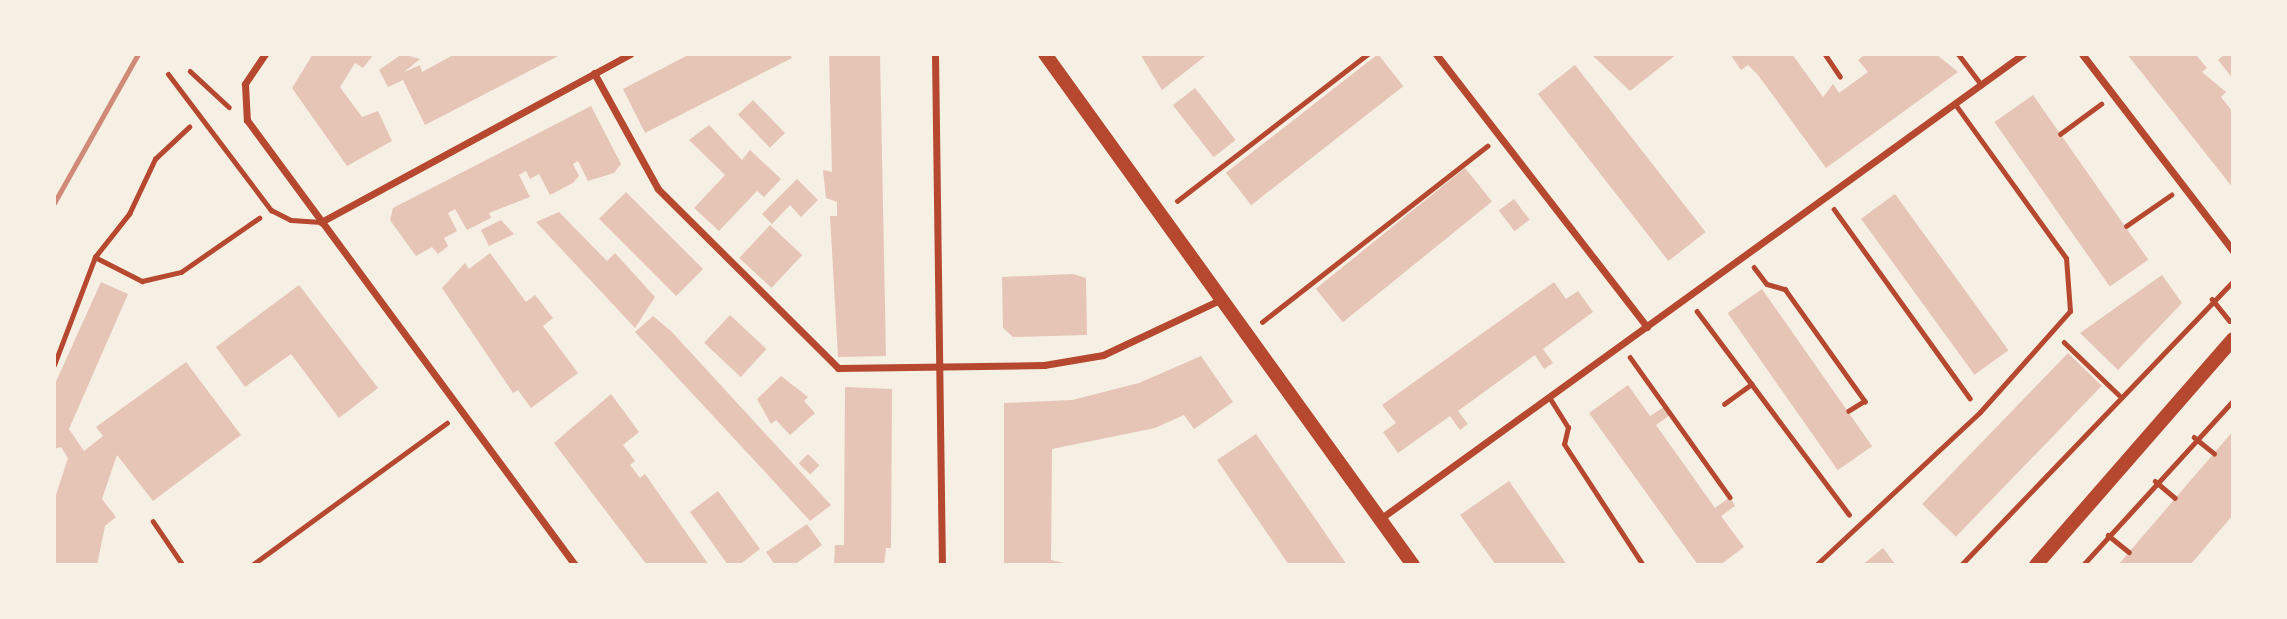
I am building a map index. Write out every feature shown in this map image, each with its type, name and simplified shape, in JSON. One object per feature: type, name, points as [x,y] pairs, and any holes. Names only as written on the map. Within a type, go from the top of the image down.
[{"type":"main road","points":[[1045,54],[1157,217],[1413,565]]},
{"type":"main road","points":[[2036,565],[2233,339]]},
{"type":"street","points":[[265,54],[245,84],[243,106],[321,222],[459,414],[575,565]]},
{"type":"street","points":[[321,222],[630,54]]},
{"type":"street","points":[[935,54],[942,565]]},
{"type":"street","points":[[1436,54],[1647,327]]},
{"type":"street","points":[[1380,519],[2023,54]]},
{"type":"street","points":[[2082,54],[2233,251]]},
{"type":"street","points":[[594,73],[658,189],[838,368],[941,369],[1044,365],[1143,340],[1218,300]]},
{"type":"lane","points":[[1958,54],[1981,85]]},
{"type":"lane","points":[[168,74],[271,210],[291,220],[321,222]]},
{"type":"lane","points":[[1816,565],[1860,529],[1980,412],[2055,335],[2070,312],[2066,258],[1955,104]]},
{"type":"lane","points":[[1549,397],[1569,427],[1564,444],[1643,565]]},
{"type":"path","points":[[1157,217],[1368,54]]},
{"type":"path","points":[[1825,54],[1840,76]]},
{"type":"path","points":[[185,66],[228,107]]},
{"type":"path","points":[[2060,134],[2113,95]]},
{"type":"path","points":[[54,365],[95,257],[129,214],[155,159],[200,117]]},
{"type":"path","points":[[1244,336],[1499,137]]},
{"type":"path","points":[[2126,226],[2183,187]]},
{"type":"path","points":[[1826,197],[1980,412]]},
{"type":"path","points":[[95,257],[142,281],[181,272],[271,210]]},
{"type":"path","points":[[1745,256],[1767,284],[1785,289],[1865,401],[1849,411]]},
{"type":"path","points":[[1961,565],[2119,395],[2212,299],[2233,281]]},
{"type":"path","points":[[1687,298],[1860,529]]},
{"type":"path","points":[[2212,299],[2233,324]]},
{"type":"path","points":[[2055,335],[2119,395]]},
{"type":"path","points":[[1621,345],[1730,497]]},
{"type":"path","points":[[1724,404],[1752,384]]},
{"type":"path","points":[[2083,565],[2194,437],[2233,401]]},
{"type":"path","points":[[252,565],[459,414]]},
{"type":"path","points":[[2194,437],[2214,453]]},
{"type":"path","points":[[2155,481],[2175,498]]},
{"type":"path","points":[[153,521],[183,565]]},
{"type":"path","points":[[2108,535],[2129,552]]},
{"type":"building","points":[[313,54],[374,54],[363,68],[355,63],[340,87],[362,117],[378,111],[392,141],[347,166],[292,88]]},
{"type":"building","points":[[402,54],[420,59],[404,72],[420,65],[422,72],[455,54],[562,54],[425,125],[403,80],[388,87],[379,70]]},
{"type":"building","points":[[690,54],[790,54],[792,58],[645,133],[623,89]]},
{"type":"building","points":[[829,54],[880,54],[886,356],[838,357],[830,216],[837,216],[837,202],[826,198],[823,170],[832,172]]},
{"type":"building","points":[[1140,54],[1208,54],[1162,90]]},
{"type":"building","points":[[1378,54],[1403,86],[1251,205],[1226,173]]},
{"type":"building","points":[[1591,54],[1677,54],[1630,91]]},
{"type":"building","points":[[1730,54],[1792,54],[1823,97],[1833,84],[1839,93],[1868,72],[1858,60],[1866,54],[1936,54],[1958,72],[1826,168],[1758,75],[1748,65],[1741,70]]},
{"type":"building","points":[[2127,54],[2196,55],[2207,68],[2202,72],[2226,92],[2221,97],[2233,112],[2233,188]]},
{"type":"building","points":[[2225,54],[2233,54],[2233,79],[2218,60]]},
{"type":"building","points":[[1575,65],[1706,232],[1668,261],[1538,94]]},
{"type":"building","points":[[1195,88],[1236,140],[1214,157],[1173,105]]},
{"type":"building","points":[[2033,95],[2148,260],[2110,287],[1994,122]]},
{"type":"building","points":[[753,100],[785,133],[770,148],[738,115]]},
{"type":"building","points":[[591,106],[621,164],[614,173],[588,181],[578,161],[573,164],[579,176],[573,183],[550,195],[539,174],[530,179],[526,171],[519,175],[530,197],[489,213],[491,218],[467,230],[455,209],[448,213],[457,231],[444,238],[448,246],[438,254],[432,247],[416,256],[390,220],[393,208]]},
{"type":"building","points":[[709,125],[742,160],[750,150],[781,179],[764,197],[757,191],[719,231],[694,208],[725,175],[689,140]]},
{"type":"building","points":[[1465,168],[1492,201],[1343,322],[1316,289]]},
{"type":"building","points":[[797,179],[818,200],[801,217],[790,205],[772,224],[762,214]]},
{"type":"building","points":[[626,192],[703,269],[676,296],[599,219]]},
{"type":"building","points":[[1895,194],[2008,350],[1974,375],[1861,219]]},
{"type":"building","points":[[1514,199],[1530,220],[1514,231],[1499,210]]},
{"type":"building","points":[[559,212],[607,261],[615,253],[655,297],[635,328],[536,222]]},
{"type":"building","points":[[501,220],[514,234],[489,246],[481,230]]},
{"type":"building","points":[[770,225],[802,255],[771,288],[739,258]]},
{"type":"building","points":[[490,253],[526,302],[535,295],[553,318],[543,326],[578,373],[531,408],[518,390],[513,393],[442,288],[465,263],[469,269]]},
{"type":"building","points":[[1073,274],[1086,278],[1087,335],[1013,337],[1003,328],[1002,277]]},
{"type":"building","points":[[2162,275],[2182,303],[2118,370],[2080,333]]},
{"type":"building","points":[[101,282],[128,294],[69,429],[84,451],[103,436],[96,427],[186,362],[241,435],[153,501],[117,455],[102,499],[116,517],[105,526],[97,565],[54,565],[54,501],[68,458],[61,447],[54,449],[54,386]]},
{"type":"building","points":[[1554,282],[1566,299],[1578,291],[1593,312],[1543,349],[1553,363],[1544,369],[1535,355],[1458,411],[1468,424],[1460,430],[1450,416],[1398,453],[1383,432],[1396,423],[1382,405]]},
{"type":"building","points":[[299,285],[378,388],[339,418],[291,354],[245,387],[216,347]]},
{"type":"building","points":[[1762,289],[1872,446],[1838,470],[1728,313]]},
{"type":"building","points":[[730,315],[767,349],[741,377],[704,343]]},
{"type":"building","points":[[653,316],[671,331],[831,505],[810,521],[635,332]]},
{"type":"building","points":[[2068,353],[2102,386],[1956,537],[1922,504]]},
{"type":"building","points":[[1201,356],[1233,402],[1194,429],[1184,415],[1155,428],[1052,449],[1051,560],[1073,565],[1004,565],[1004,403],[1072,400],[1139,383]]},
{"type":"building","points":[[781,376],[808,397],[804,401],[815,413],[790,435],[776,420],[771,424],[757,399]]},
{"type":"building","points":[[1628,385],[1650,416],[1664,407],[1670,415],[1656,425],[1715,508],[1730,497],[1735,506],[1721,516],[1744,547],[1720,565],[1698,565],[1589,413]]},
{"type":"building","points":[[845,387],[892,389],[891,548],[886,548],[884,565],[834,565],[835,545],[844,545]]},
{"type":"building","points":[[611,394],[639,432],[623,445],[635,461],[630,465],[640,478],[645,474],[709,565],[647,565],[554,443]]},
{"type":"building","points":[[2233,431],[2233,515],[2190,565],[2118,565]]},
{"type":"building","points":[[1256,434],[1347,565],[1289,565],[1217,460]]},
{"type":"building","points":[[808,454],[819,465],[810,475],[799,463]]},
{"type":"building","points":[[1509,481],[1567,565],[1496,565],[1460,515]]},
{"type":"building","points":[[718,491],[760,549],[739,565],[728,565],[690,512]]},
{"type":"building","points":[[807,524],[822,545],[794,565],[775,565],[766,552]]},
{"type":"building","points":[[1883,548],[1896,565],[1862,565]]},
{"type":"railway","points":[[54,203],[138,54]]}]
